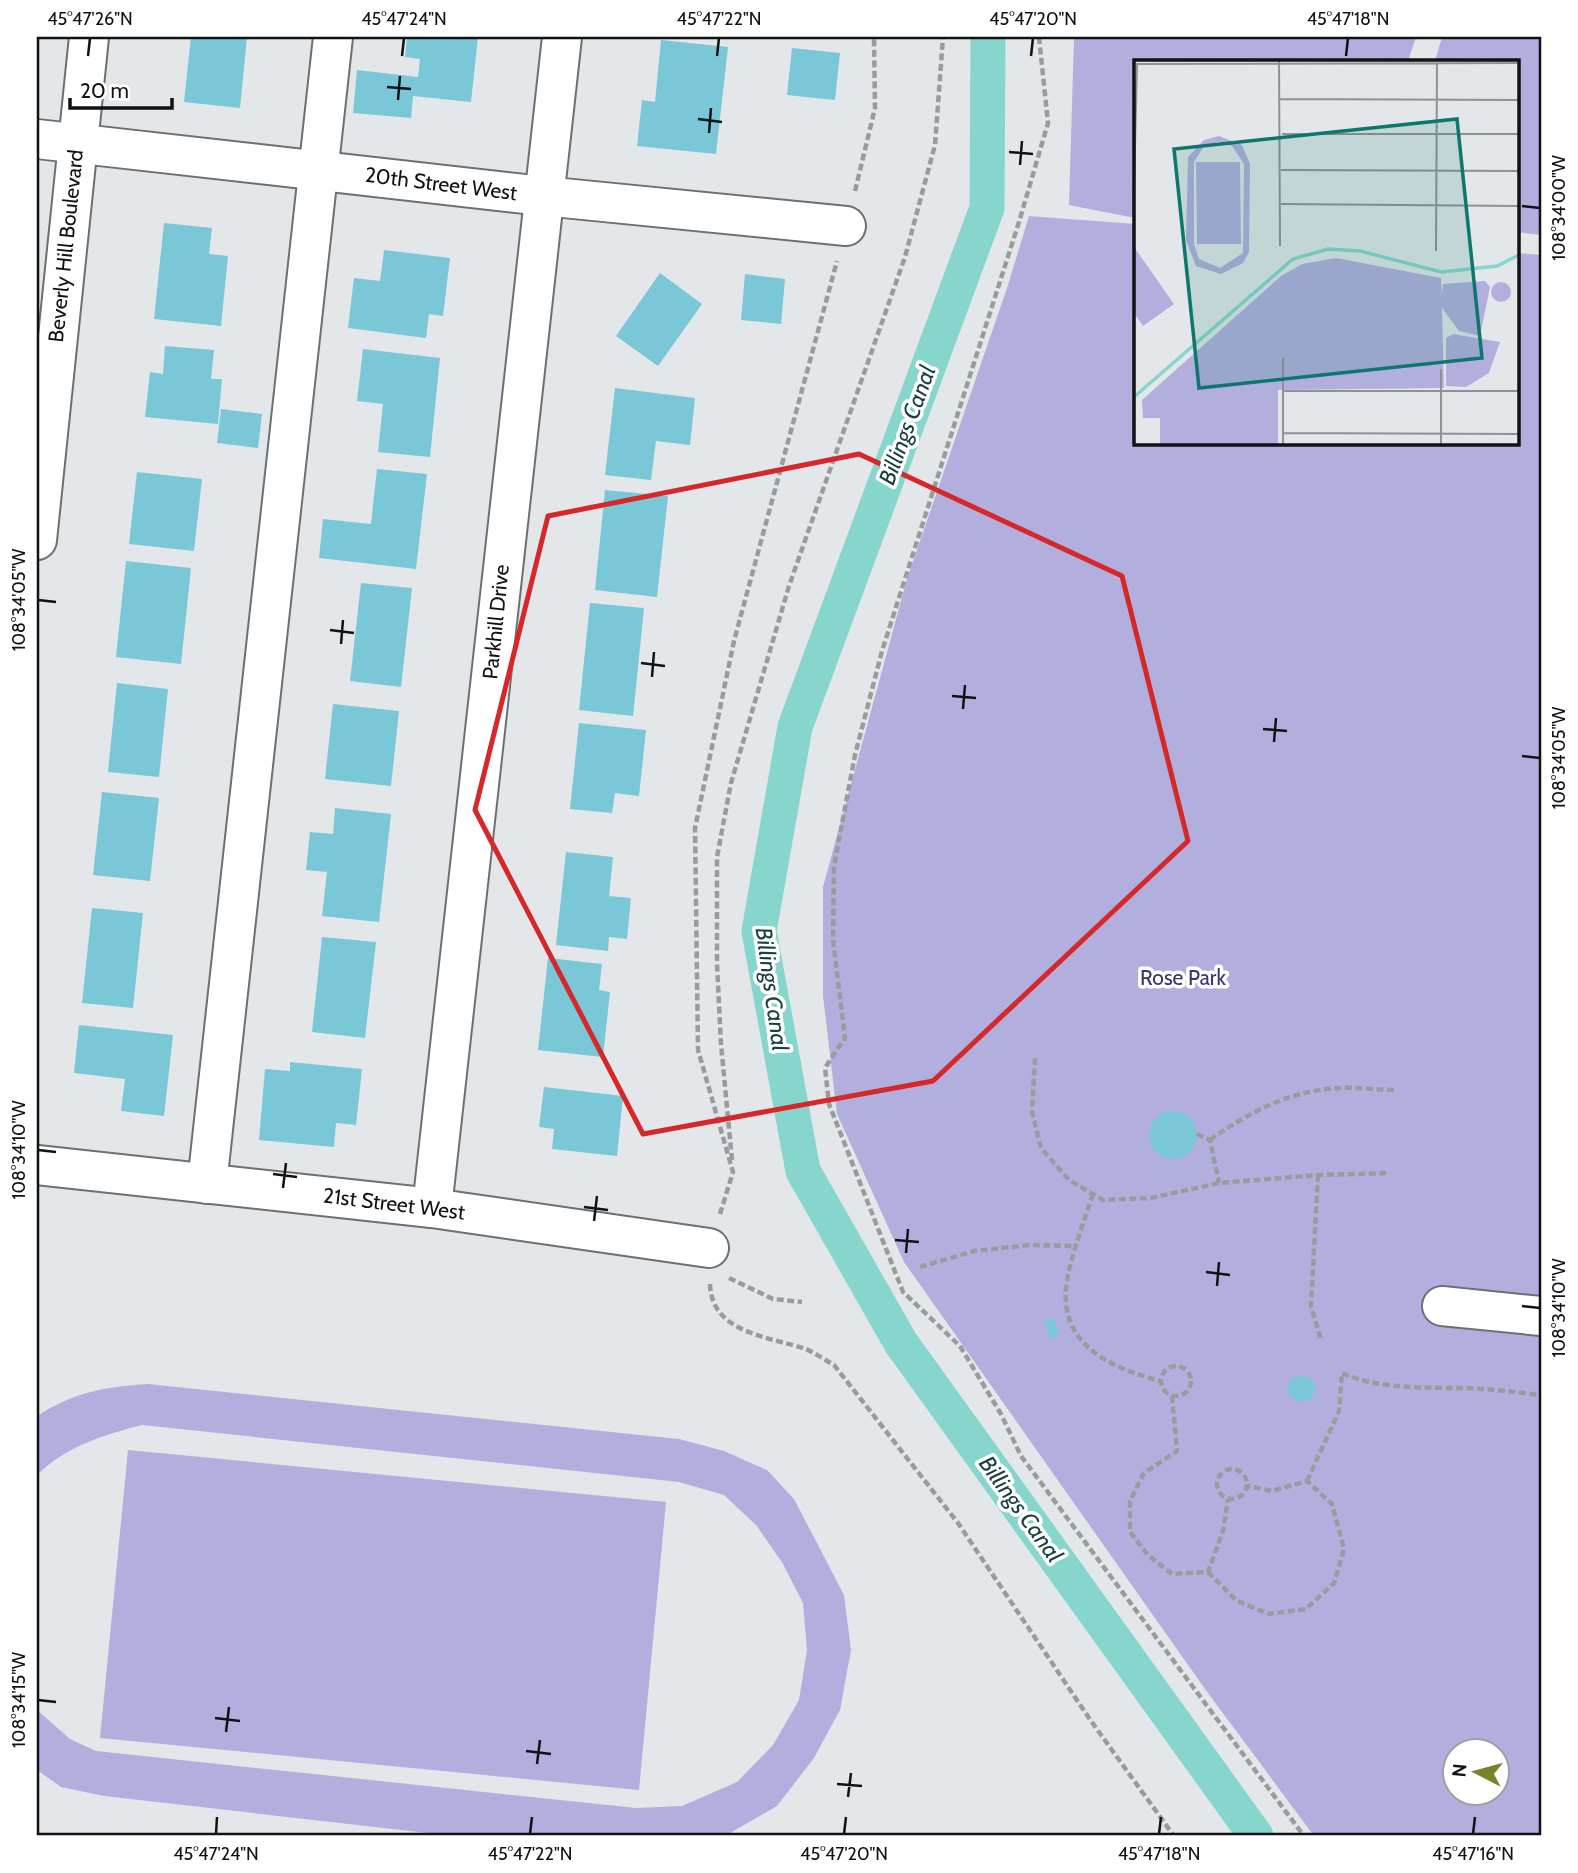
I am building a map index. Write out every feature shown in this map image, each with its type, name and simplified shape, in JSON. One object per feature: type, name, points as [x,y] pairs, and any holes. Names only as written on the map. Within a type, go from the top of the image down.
[{"type":"street","name":"Beverly Hill Boulevard","points":[[37,540],[89,37]]},
{"type":"street","points":[[207,1184],[332,37]]},
{"type":"street","name":"Parkhill Drive","points":[[432,1208],[562,37]]},
{"type":"street","name":"20th Street West","points":[[37,139],[543,196],[846,226]]},
{"type":"street","name":"21st Street West","points":[[37,1165],[432,1208],[709,1248]]},
{"type":"street","points":[[1441,1306],[1541,1316]]},
{"type":"path","points":[[733,1172],[698,1050],[695,828],[734,641],[846,226],[875,108],[874,37]]},
{"type":"path","points":[[943,37],[935,145],[905,257],[789,586],[731,783],[717,857],[717,964],[721,1044],[733,1172],[709,1248],[710,1297],[726,1319],[749,1334],[808,1350],[834,1366],[958,1523],[1091,1721],[1174,1836]]},
{"type":"path","points":[[1039,37],[1048,123],[1019,222],[881,651],[855,755],[834,866],[833,940],[845,1038],[825,1068],[829,1104],[857,1169],[903,1292],[960,1346],[1001,1414],[1021,1456],[1304,1836]]},
{"type":"path","points":[[1035,1058],[1032,1112],[1041,1148],[1069,1180],[1103,1200],[1151,1198],[1219,1183],[1318,1175],[1390,1173]]},
{"type":"path","points":[[1210,1140],[1242,1117],[1301,1093],[1340,1088],[1395,1090]]},
{"type":"path","points":[[1197,1134],[1210,1140]]},
{"type":"path","points":[[1210,1140],[1219,1183]]},
{"type":"path","points":[[1318,1175],[1311,1306],[1321,1340]]},
{"type":"path","points":[[1093,1194],[1066,1289],[1069,1319],[1087,1349],[1113,1365],[1160,1381]]},
{"type":"path","points":[[920,1267],[974,1251],[1030,1245],[1077,1246]]},
{"type":"path","points":[[709,1248],[729,1278],[773,1299],[802,1302]]},
{"type":"path","points":[[1171,1366],[1182,1366],[1189,1373],[1191,1383],[1187,1392],[1172,1396],[1163,1390],[1160,1381],[1164,1371],[1171,1366]]},
{"type":"path","points":[[1248,1486],[1272,1491],[1307,1481],[1339,1411],[1342,1373],[1356,1379],[1386,1385],[1484,1389],[1541,1395]]},
{"type":"path","points":[[1172,1396],[1177,1451],[1144,1473],[1130,1501],[1130,1532],[1148,1555],[1172,1574],[1208,1572],[1237,1601],[1269,1614],[1306,1609],[1334,1583],[1344,1549],[1332,1504],[1307,1481]]},
{"type":"path","points":[[1233,1468],[1246,1476],[1248,1486],[1243,1496],[1234,1500],[1228,1499],[1217,1489],[1218,1479],[1224,1471],[1233,1468]]},
{"type":"path","points":[[1208,1572],[1223,1531],[1228,1499]]},
{"type":"highlighted area","points":[[859,454],[1122,576],[1188,841],[933,1081],[643,1134],[475,810],[548,516]]},
{"type":"green space","points":[[1074,37],[1416,37],[1408,60],[1134,60],[1134,218],[1069,205]]},
{"type":"green space","points":[[1442,37],[1541,37],[1541,235],[1518,232],[1518,60],[1435,60]]},
{"type":"green space","name":"Rose Park","points":[[1029,216],[1134,224],[1134,444],[1518,444],[1518,253],[1541,255],[1541,1836],[1314,1836],[1205,1689],[904,1262],[837,1114],[823,996],[823,887],[907,579]]},
{"type":"green space","points":[[148,1384],[679,1439],[724,1451],[767,1470],[794,1499],[844,1595],[851,1650],[840,1710],[814,1758],[777,1806],[725,1836],[454,1836],[104,1796],[61,1787],[37,1770],[37,1710],[70,1739],[96,1751],[636,1808],[682,1806],[737,1782],[773,1745],[799,1700],[807,1650],[803,1603],[783,1564],[757,1526],[724,1495],[679,1482],[142,1425],[85,1443],[48,1465],[37,1475],[37,1416],[64,1401],[90,1392]]},
{"type":"green space","points":[[128,1450],[666,1502],[639,1790],[100,1738]]},
{"type":"building","points":[[191,37],[247,37],[240,108],[184,102]]},
{"type":"building","points":[[407,37],[478,37],[471,102],[413,96],[411,118],[353,113],[357,70],[418,77],[420,59],[405,57]]},
{"type":"building","points":[[661,40],[728,47],[716,154],[637,146],[642,100],[655,102]]},
{"type":"building","points":[[792,48],[840,53],[835,100],[787,95]]},
{"type":"building","points":[[164,223],[212,228],[209,254],[228,256],[221,326],[154,319]]},
{"type":"building","points":[[384,250],[450,258],[443,316],[429,314],[426,338],[348,328],[354,278],[380,281]]},
{"type":"building","points":[[660,273],[702,304],[658,366],[616,336]]},
{"type":"building","points":[[745,274],[785,279],[781,324],[741,320]]},
{"type":"building","points":[[165,346],[214,350],[211,379],[222,379],[218,424],[145,417],[150,372],[163,374]]},
{"type":"building","points":[[363,349],[440,358],[430,457],[378,452],[383,404],[357,401]]},
{"type":"building","points":[[615,388],[695,398],[690,445],[656,441],[651,480],[605,475]]},
{"type":"building","points":[[221,409],[262,414],[258,448],[217,443]]},
{"type":"building","points":[[377,469],[427,474],[416,569],[319,558],[323,519],[371,524]]},
{"type":"building","points":[[137,472],[202,479],[194,551],[129,544]]},
{"type":"building","points":[[605,490],[668,496],[657,597],[595,590]]},
{"type":"building","points":[[126,561],[191,568],[181,664],[116,657]]},
{"type":"building","points":[[361,583],[412,588],[401,687],[350,681]]},
{"type":"building","points":[[590,603],[644,608],[633,716],[579,710]]},
{"type":"building","points":[[117,683],[168,689],[159,777],[108,772]]},
{"type":"building","points":[[333,704],[399,711],[391,786],[325,779]]},
{"type":"building","points":[[579,723],[646,730],[639,796],[615,793],[612,813],[570,809]]},
{"type":"building","points":[[102,792],[159,798],[150,881],[93,875]]},
{"type":"building","points":[[335,808],[391,814],[379,922],[322,916],[327,872],[306,870],[310,832],[333,834]]},
{"type":"building","points":[[566,852],[613,857],[609,896],[631,898],[627,939],[609,937],[608,951],[556,945]]},
{"type":"building","points":[[92,908],[143,913],[133,1008],[82,1003]]},
{"type":"building","points":[[322,937],[376,942],[365,1038],[312,1032]]},
{"type":"building","points":[[548,958],[602,964],[599,990],[610,992],[603,1057],[538,1050]]},
{"type":"building","points":[[79,1025],[173,1035],[164,1116],[121,1111],[125,1079],[74,1073]]},
{"type":"building","points":[[290,1062],[362,1069],[356,1125],[336,1123],[334,1147],[259,1140],[265,1069],[290,1071]]},
{"type":"building","points":[[544,1087],[623,1096],[617,1156],[552,1149],[554,1129],[539,1127]]},
{"type":"building","points":[[1173,1111],[1190,1118],[1197,1135],[1190,1152],[1173,1159],[1156,1152],[1149,1135],[1156,1118]]},
{"type":"building","points":[[1054,1318],[1060,1335],[1050,1339],[1044,1321]]},
{"type":"building","points":[[1305,1375],[1316,1384],[1312,1399],[1298,1402],[1287,1393],[1290,1379]]},
{"type":"waterway","name":"Billings Canal","points":[[988,37],[987,208],[795,727],[759,931],[803,1171],[901,1343],[1256,1836]]}]
